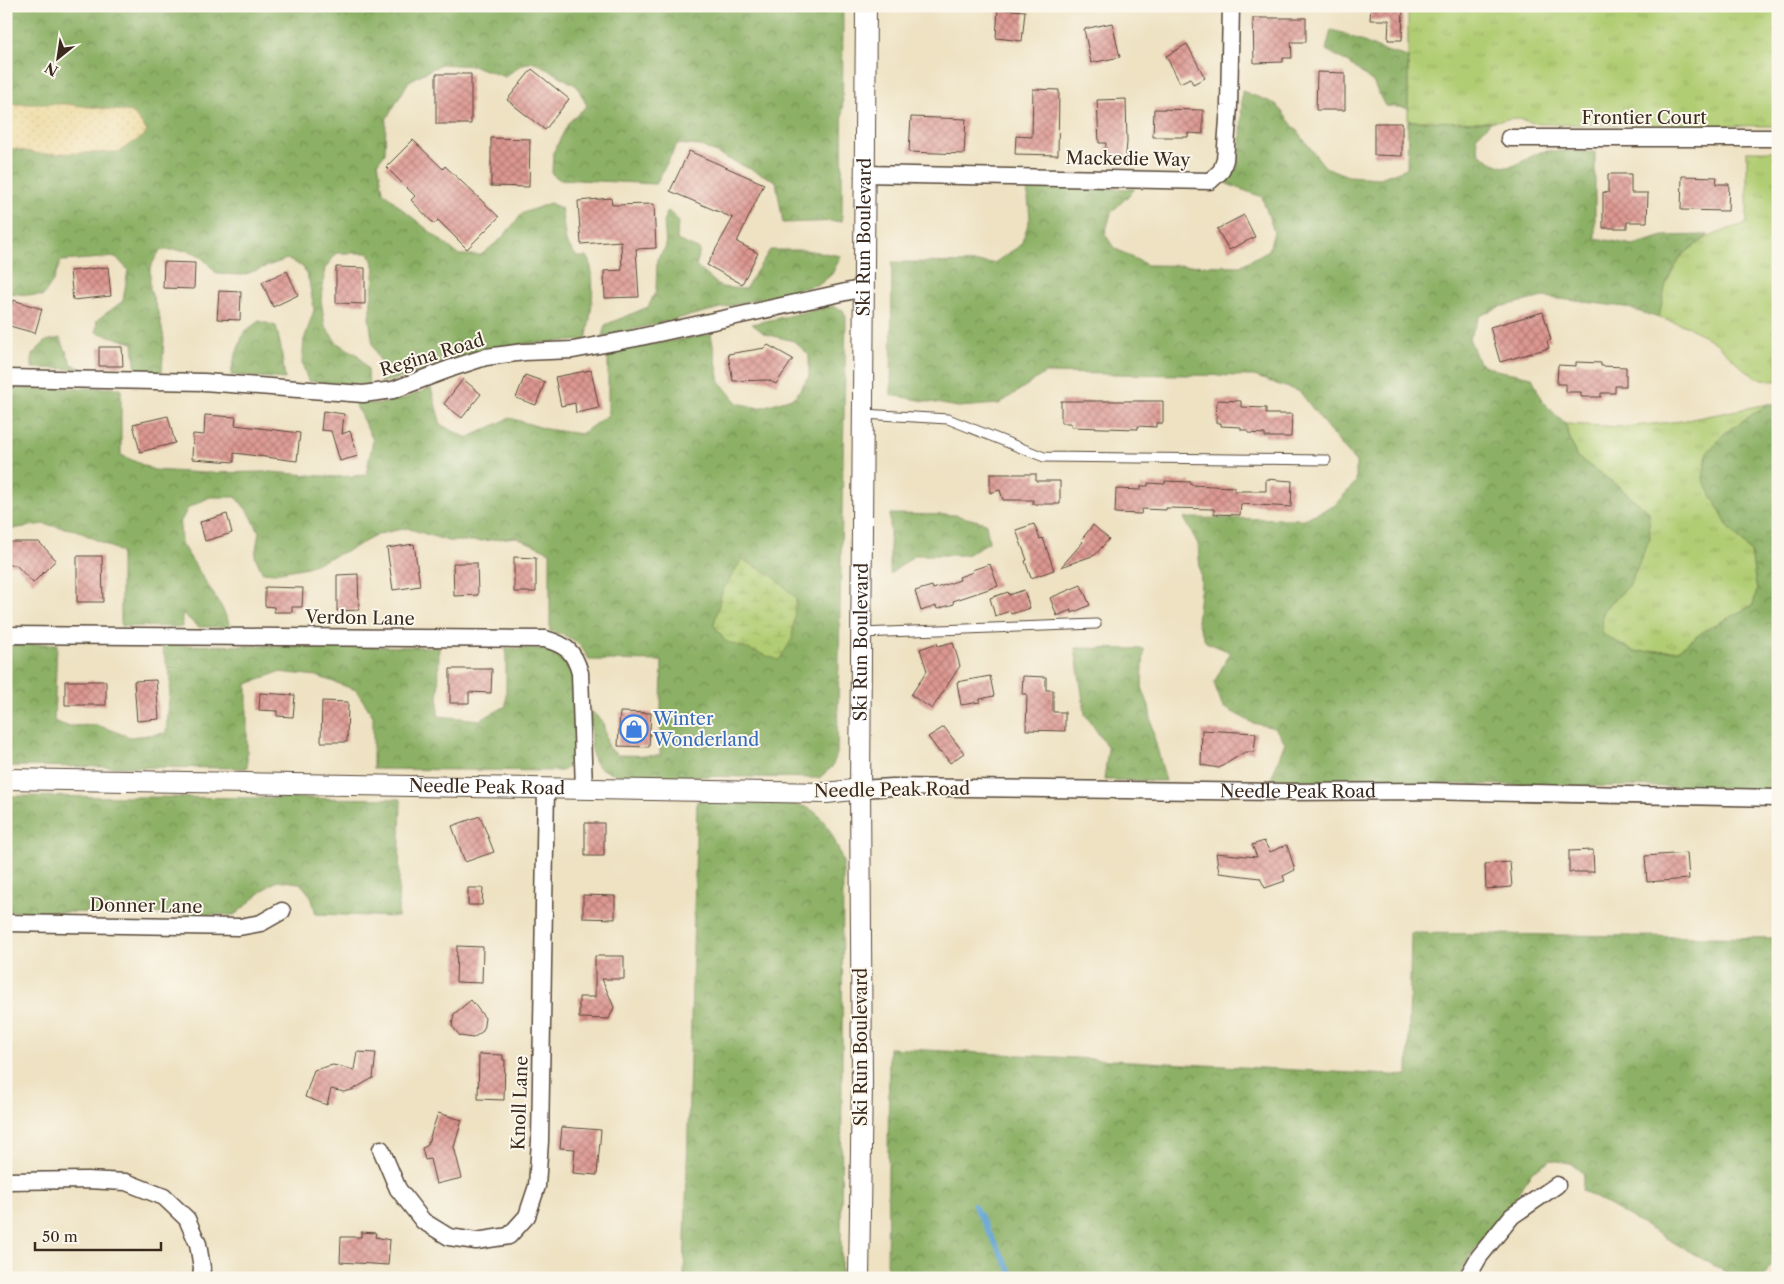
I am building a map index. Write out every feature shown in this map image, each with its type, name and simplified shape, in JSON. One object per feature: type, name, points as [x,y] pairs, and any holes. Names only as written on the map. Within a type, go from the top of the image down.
[{"type":"street","name":"Ski Run Boulevard","points":[[859,1278],[862,1082],[860,789],[866,6]]},
{"type":"street","name":"Mackedie Way","points":[[864,174],[1210,181],[1221,171],[1225,160],[1229,106],[1231,6]]},
{"type":"street","name":"Frontier Court","points":[[1509,138],[1778,138]]},
{"type":"street","name":"Regina Road","points":[[6,378],[204,382],[363,394],[393,390],[486,357],[582,348],[864,288]]},
{"type":"street","name":"Verdon Lane","points":[[6,635],[545,639],[563,644],[576,659],[580,672],[584,789]]},
{"type":"street","name":"Needle Peak Road","points":[[6,780],[826,792],[893,787],[1278,792],[1423,791],[1778,798]]},
{"type":"street","name":"Knoll Lane","points":[[381,1149],[398,1189],[423,1222],[449,1237],[476,1241],[509,1236],[527,1216],[536,1186],[540,1141],[546,788]]},
{"type":"street","name":"Donner Lane","points":[[6,923],[238,927],[261,923],[282,911]]},
{"type":"street","points":[[6,1181],[87,1180],[126,1182],[164,1197],[187,1219],[198,1244],[202,1268],[201,1278]]},
{"type":"street","points":[[1467,1278],[1479,1257],[1512,1216],[1557,1185]]},
{"type":"lane","points":[[863,414],[948,419],[1044,457],[1326,460]]},
{"type":"lane","points":[[861,633],[1096,624]]},
{"type":"green space","points":[[6,6],[843,6],[842,221],[783,223],[776,181],[701,146],[677,144],[656,184],[559,179],[552,174],[553,153],[569,122],[587,106],[577,86],[535,62],[522,64],[505,77],[474,66],[441,64],[409,81],[386,120],[385,153],[378,162],[383,191],[402,209],[459,255],[481,255],[501,239],[523,213],[550,203],[561,208],[566,242],[577,257],[588,257],[591,266],[593,287],[586,340],[522,344],[476,352],[380,383],[380,361],[373,345],[369,318],[375,268],[369,253],[337,253],[325,268],[321,300],[325,326],[337,343],[358,355],[368,370],[369,385],[308,381],[302,363],[304,340],[314,310],[309,281],[303,267],[287,259],[243,275],[217,274],[203,259],[193,252],[160,250],[150,268],[150,289],[159,315],[164,338],[162,372],[136,371],[133,343],[96,332],[97,320],[123,301],[128,270],[116,257],[61,261],[52,283],[43,296],[6,293],[6,147],[41,154],[65,104],[6,104]]},
{"type":"green space","points":[[1412,6],[1778,6],[1778,126],[1539,124],[1514,118],[1491,122],[1408,121],[1408,13]]},
{"type":"green space","points":[[1331,30],[1343,33],[1382,50],[1408,57],[1408,108],[1385,106],[1373,82],[1349,63],[1326,50]]},
{"type":"green space","points":[[1242,91],[1276,104],[1325,167],[1348,176],[1380,178],[1407,168],[1408,121],[1491,122],[1476,137],[1479,153],[1502,166],[1510,167],[1545,151],[1595,152],[1595,238],[1633,245],[1664,236],[1709,235],[1681,256],[1666,283],[1659,318],[1625,307],[1544,297],[1499,307],[1480,316],[1469,338],[1479,363],[1496,370],[1532,377],[1542,401],[1565,424],[1576,456],[1618,486],[1649,512],[1650,538],[1629,586],[1603,610],[1602,634],[1635,652],[1678,650],[1704,631],[1753,605],[1757,591],[1751,552],[1727,525],[1703,479],[1707,453],[1726,432],[1768,404],[1778,404],[1778,790],[1270,782],[1285,742],[1275,728],[1253,723],[1223,707],[1214,683],[1230,652],[1206,642],[1197,622],[1201,583],[1198,544],[1184,518],[1303,519],[1334,506],[1356,482],[1356,462],[1300,392],[1254,376],[1045,373],[999,404],[958,407],[891,395],[892,262],[994,263],[1021,245],[1030,218],[1027,186],[1135,189],[1111,213],[1105,234],[1114,248],[1147,265],[1240,266],[1269,250],[1274,232],[1262,197],[1227,184],[1237,168],[1241,145]]},
{"type":"green space","points":[[1747,151],[1778,151],[1778,336],[1776,351],[1778,381],[1762,380],[1746,371],[1716,343],[1687,326],[1659,318],[1666,283],[1672,270],[1688,250],[1709,237],[1747,223]]},
{"type":"green space","points":[[668,211],[678,220],[677,240],[700,250],[696,266],[721,287],[745,289],[770,250],[805,250],[841,256],[832,274],[820,284],[602,337],[605,325],[648,307],[656,291],[657,259],[666,247],[664,219]]},
{"type":"green space","points":[[832,306],[843,310],[846,317],[837,754],[832,767],[819,778],[622,775],[599,767],[594,761],[592,754],[590,710],[603,722],[608,748],[618,755],[660,756],[662,661],[589,660],[574,640],[550,631],[550,552],[516,537],[481,541],[448,541],[407,528],[379,534],[351,549],[307,567],[275,573],[262,572],[255,556],[259,532],[250,514],[236,497],[210,497],[188,508],[180,523],[181,543],[221,606],[231,627],[198,627],[182,613],[182,627],[121,626],[121,552],[76,530],[43,524],[6,530],[6,388],[121,388],[121,455],[154,470],[203,473],[269,472],[336,477],[366,475],[373,440],[354,402],[379,404],[406,398],[431,388],[441,425],[467,438],[510,418],[546,429],[581,434],[608,415],[608,352],[711,334],[720,382],[737,403],[759,408],[795,397],[809,376],[809,355],[794,341],[765,334],[752,324]],"holes":[[[743,559],[725,641],[714,625],[722,592]]]},
{"type":"green space","points":[[259,321],[276,326],[285,379],[231,375],[233,363],[244,332]]},
{"type":"green space","points":[[60,338],[72,364],[83,369],[32,368],[32,355],[46,341]]},
{"type":"green space","points":[[1768,404],[1726,432],[1727,525],[1751,552],[1757,591],[1753,605],[1704,631],[1678,650],[1635,652],[1601,634],[1603,610],[1629,586],[1649,512],[1618,486],[1576,456],[1565,424],[1624,427],[1682,421]]},
{"type":"green space","points":[[890,514],[955,515],[986,523],[989,542],[966,555],[915,555],[890,574]]},
{"type":"green space","points":[[742,559],[774,577],[796,598],[792,639],[779,660],[725,641],[714,625],[722,592]]},
{"type":"green space","points":[[6,644],[57,644],[54,721],[67,726],[97,725],[130,737],[166,733],[171,679],[161,645],[439,647],[438,716],[480,720],[506,706],[506,648],[543,649],[557,653],[566,662],[573,679],[575,752],[571,764],[562,771],[373,769],[373,716],[356,690],[317,676],[279,672],[247,684],[247,768],[6,766],[6,724],[8,719]]},
{"type":"green space","points":[[1075,648],[1144,649],[1142,687],[1149,706],[1154,737],[1166,781],[1104,780],[1108,748],[1085,714]]},
{"type":"green space","points":[[6,796],[401,799],[398,917],[316,914],[311,896],[300,883],[281,881],[269,886],[234,915],[6,911]]},
{"type":"green space","points":[[697,801],[757,801],[803,806],[812,810],[823,821],[831,833],[843,862],[841,1278],[684,1278]]},
{"type":"green space","points":[[1411,933],[1778,938],[1778,1250],[1764,1278],[1736,1278],[1582,1190],[1584,1174],[1570,1163],[1551,1160],[1532,1171],[1518,1195],[1475,1248],[1458,1278],[887,1278],[889,1048],[1408,1076]]},
{"type":"sand","points":[[6,104],[65,104],[132,112],[147,131],[144,136],[118,152],[41,154],[6,147]]},
{"type":"building","points":[[1371,6],[1403,6],[1402,40],[1388,40],[1389,20],[1370,20]]},
{"type":"building","points":[[998,9],[1025,11],[1022,41],[996,38]]},
{"type":"building","points":[[1253,18],[1306,18],[1306,42],[1291,42],[1292,58],[1283,58],[1283,62],[1254,63]]},
{"type":"building","points":[[1112,23],[1120,57],[1091,63],[1084,29]]},
{"type":"building","points":[[1187,44],[1205,78],[1193,84],[1190,78],[1180,83],[1166,56]]},
{"type":"building","points":[[532,69],[569,99],[545,130],[507,100]]},
{"type":"building","points":[[1317,72],[1345,73],[1345,110],[1316,110]]},
{"type":"building","points":[[436,74],[471,74],[471,124],[436,124]]},
{"type":"building","points":[[1033,89],[1059,90],[1058,155],[1015,154],[1016,136],[1032,137]]},
{"type":"building","points":[[1126,99],[1127,142],[1125,165],[1105,164],[1106,143],[1099,143],[1097,100]]},
{"type":"building","points":[[1154,109],[1203,110],[1203,134],[1188,133],[1188,137],[1153,137]]},
{"type":"building","points":[[911,117],[966,119],[964,154],[909,152]]},
{"type":"building","points":[[1374,123],[1402,123],[1402,156],[1374,155]]},
{"type":"building","points":[[491,138],[530,139],[529,187],[491,186]]},
{"type":"building","points":[[413,140],[443,169],[445,166],[499,217],[467,249],[438,220],[434,224],[411,200],[415,196],[386,167]]},
{"type":"building","points":[[689,151],[764,184],[737,242],[758,253],[742,284],[707,265],[733,218],[670,191]]},
{"type":"building","points":[[1608,174],[1631,174],[1631,193],[1648,193],[1647,222],[1627,222],[1627,228],[1603,228],[1603,192],[1608,193]]},
{"type":"building","points":[[1682,176],[1717,177],[1716,184],[1729,184],[1728,211],[1681,210]]},
{"type":"building","points":[[611,198],[612,205],[654,204],[656,248],[636,249],[639,297],[605,298],[604,271],[622,270],[621,241],[581,244],[578,201]]},
{"type":"building","points":[[1244,215],[1255,237],[1229,250],[1217,229]]},
{"type":"building","points":[[164,262],[195,263],[194,289],[163,288]]},
{"type":"building","points":[[108,267],[111,296],[73,300],[70,271]]},
{"type":"building","points":[[336,267],[365,268],[365,304],[336,303]]},
{"type":"building","points":[[287,271],[298,295],[273,307],[262,282]]},
{"type":"building","points":[[219,291],[241,292],[240,320],[217,319]]},
{"type":"building","points":[[13,300],[42,309],[35,333],[6,325]]},
{"type":"building","points":[[1543,312],[1551,340],[1547,341],[1549,348],[1500,362],[1490,327]]},
{"type":"building","points":[[768,345],[793,359],[776,384],[768,380],[733,381],[728,354],[765,348]]},
{"type":"building","points":[[99,347],[122,347],[123,366],[99,366]]},
{"type":"building","points":[[1576,362],[1626,367],[1626,386],[1615,386],[1615,393],[1601,393],[1601,397],[1581,397],[1581,392],[1566,392],[1566,384],[1557,384],[1558,365],[1576,366]]},
{"type":"building","points":[[591,370],[599,408],[576,413],[575,403],[561,406],[555,377]]},
{"type":"building","points":[[525,375],[545,382],[536,405],[516,398]]},
{"type":"building","points":[[463,379],[481,394],[462,418],[444,404]]},
{"type":"building","points":[[1217,400],[1241,401],[1241,407],[1266,408],[1266,414],[1292,414],[1291,437],[1265,437],[1265,434],[1248,433],[1248,430],[1241,430],[1241,427],[1221,426],[1221,423],[1216,423]]},
{"type":"building","points":[[1061,401],[1163,401],[1163,423],[1156,423],[1156,427],[1138,426],[1138,429],[1071,427],[1071,423],[1061,423]]},
{"type":"building","points":[[323,411],[344,414],[342,434],[350,431],[358,456],[340,461],[331,431],[321,430]]},
{"type":"building","points":[[205,415],[236,417],[235,425],[300,433],[297,461],[234,453],[234,462],[192,459],[193,434],[204,435]]},
{"type":"building","points":[[168,416],[175,443],[140,452],[133,424]]},
{"type":"building","points":[[990,474],[1036,474],[1036,481],[1060,481],[1060,504],[1033,504],[1033,500],[1003,500],[1000,490],[990,493]]},
{"type":"building","points":[[1266,479],[1292,481],[1291,507],[1241,504],[1240,515],[1214,514],[1214,509],[1166,508],[1166,510],[1142,509],[1141,514],[1115,513],[1116,489],[1141,490],[1141,486],[1148,486],[1148,483],[1165,484],[1165,481],[1191,482],[1191,485],[1234,487],[1234,491],[1266,491]]},
{"type":"building","points":[[227,514],[232,533],[205,541],[200,522]]},
{"type":"building","points":[[1034,524],[1040,539],[1043,538],[1054,570],[1031,578],[1025,561],[1027,560],[1016,530]]},
{"type":"building","points":[[1093,525],[1109,539],[1095,555],[1061,567],[1083,542],[1081,540]]},
{"type":"building","points":[[6,542],[39,542],[56,560],[33,583],[16,565],[6,565]]},
{"type":"building","points":[[414,544],[420,586],[393,590],[387,548]]},
{"type":"building","points":[[77,556],[102,556],[103,602],[77,602]]},
{"type":"building","points":[[514,557],[536,558],[536,592],[514,592]]},
{"type":"building","points":[[453,563],[477,563],[478,595],[454,596]]},
{"type":"building","points":[[990,564],[998,586],[953,601],[954,604],[937,609],[936,606],[921,611],[915,591],[932,586],[933,589],[960,580],[959,577],[973,572],[972,570]]},
{"type":"building","points":[[358,574],[359,610],[337,611],[337,575]]},
{"type":"building","points":[[1081,585],[1090,605],[1072,613],[1071,610],[1057,616],[1050,598]]},
{"type":"building","points":[[265,587],[303,588],[302,607],[292,607],[292,612],[274,612],[274,607],[265,606]]},
{"type":"building","points":[[1024,590],[1030,608],[1011,614],[1010,611],[995,616],[990,598],[1008,592],[1009,595]]},
{"type":"building","points":[[953,642],[960,666],[932,709],[911,695],[927,671],[920,649],[937,643],[938,646]]},
{"type":"building","points":[[450,669],[492,669],[491,693],[469,692],[469,703],[450,703]]},
{"type":"building","points":[[990,676],[994,696],[980,699],[980,702],[961,705],[957,682]]},
{"type":"building","points":[[1023,676],[1046,677],[1046,690],[1053,690],[1053,712],[1065,712],[1065,731],[1026,730],[1027,694],[1022,694]]},
{"type":"building","points":[[156,680],[159,719],[137,721],[134,681]]},
{"type":"building","points":[[65,681],[106,681],[106,705],[65,705]]},
{"type":"building","points":[[260,693],[295,695],[293,717],[277,716],[277,711],[259,710]]},
{"type":"building","points":[[322,701],[348,702],[347,742],[321,742]]},
{"type":"building","name":"Winter Wonderland","points":[[620,712],[651,713],[649,747],[618,746]]},
{"type":"building","points":[[944,727],[964,753],[950,763],[928,737]]},
{"type":"building","points":[[1202,730],[1256,733],[1254,752],[1245,752],[1219,768],[1201,765]]},
{"type":"building","points":[[480,816],[494,852],[465,862],[452,826]]},
{"type":"building","points":[[585,823],[604,823],[604,856],[585,856]]},
{"type":"building","points":[[1264,841],[1270,852],[1287,845],[1295,870],[1283,876],[1285,881],[1265,888],[1260,878],[1219,873],[1216,853],[1257,857],[1252,845]]},
{"type":"building","points":[[1593,850],[1594,872],[1569,872],[1569,851]]},
{"type":"building","points":[[1687,853],[1689,879],[1647,882],[1645,856]]},
{"type":"building","points":[[1510,862],[1512,887],[1486,889],[1485,864]]},
{"type":"building","points":[[468,888],[483,888],[482,905],[468,905]]},
{"type":"building","points":[[583,895],[615,896],[615,919],[583,918]]},
{"type":"building","points":[[457,946],[483,947],[482,983],[456,982]]},
{"type":"building","points":[[595,956],[624,956],[624,979],[602,979],[614,1007],[609,1019],[579,1018],[579,997],[595,997]]},
{"type":"building","points":[[471,1000],[485,1018],[483,1031],[473,1038],[460,1036],[452,1026],[454,1014]]},
{"type":"building","points":[[357,1052],[376,1053],[373,1078],[352,1090],[344,1092],[331,1089],[327,1105],[305,1097],[314,1070],[333,1065],[354,1070]]},
{"type":"building","points":[[479,1054],[503,1055],[503,1060],[505,1060],[504,1100],[478,1099]]},
{"type":"building","points":[[438,1113],[462,1120],[454,1147],[462,1178],[436,1184],[430,1159],[425,1160],[422,1148],[427,1146]]},
{"type":"building","points":[[562,1127],[601,1130],[597,1175],[573,1173],[575,1149],[560,1148]]},
{"type":"building","points":[[361,1232],[376,1233],[375,1237],[390,1240],[388,1265],[340,1262],[341,1237],[361,1237]]},
{"type":"waterway","points":[[974,1205],[1014,1278]]},
{"type":"place","name":"Winter Wonderland","points":[[634,729]]}]
